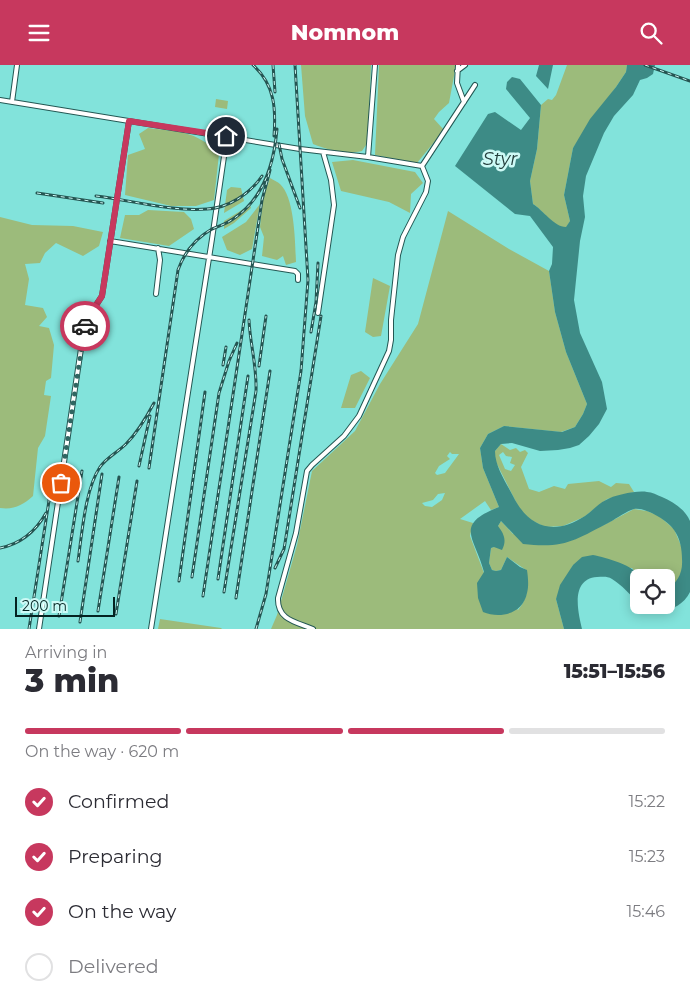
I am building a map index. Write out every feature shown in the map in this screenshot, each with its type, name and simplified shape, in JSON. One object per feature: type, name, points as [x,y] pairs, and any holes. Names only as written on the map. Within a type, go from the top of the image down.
[{"type":"street","points":[[12,102],[17,65]]},
{"type":"street","points":[[368,157],[376,65]]},
{"type":"street","points":[[458,65],[457,83],[464,102]]},
{"type":"street","points":[[457,71],[465,65]]},
{"type":"street","points":[[422,166],[475,85]]},
{"type":"street","points":[[0,100],[422,166]]},
{"type":"street","points":[[39,629],[85,322],[102,296],[129,121]]},
{"type":"street","points":[[151,629],[226,136]]},
{"type":"street","points":[[318,313],[334,205],[331,180],[323,152]]},
{"type":"street","points":[[313,629],[283,616],[278,607],[278,598],[296,533],[307,471],[344,436],[359,416],[389,351],[398,255],[403,237],[426,192],[428,181],[422,166]]},
{"type":"street","points":[[110,241],[295,271],[298,273],[298,280]]},
{"type":"street","points":[[156,294],[160,260],[158,248]]},
{"type":"green space","points":[[301,65],[371,65],[368,142],[362,151],[338,151],[313,144],[305,116]]},
{"type":"green space","points":[[379,65],[456,65],[449,103],[434,119],[444,130],[417,163],[375,155]]},
{"type":"green space","points":[[567,65],[627,65],[626,72],[573,148],[564,195],[570,221],[566,228],[552,222],[533,204],[530,181],[537,149],[541,105],[548,99],[552,100],[556,95]]},
{"type":"green space","points":[[216,99],[228,101],[227,109],[215,107]]},
{"type":"green space","points":[[148,128],[186,133],[202,140],[219,154],[214,200],[196,206],[171,206],[125,195],[128,155],[145,149],[139,134]]},
{"type":"green space","points":[[353,160],[415,172],[423,183],[411,194],[410,213],[389,202],[341,191],[332,162]]},
{"type":"green space","points":[[270,178],[279,183],[289,199],[296,262],[286,265],[283,256],[277,260],[262,256],[264,237],[260,227],[263,198]]},
{"type":"green space","points":[[231,187],[241,188],[244,201],[224,213],[227,190]]},
{"type":"green space","points":[[260,204],[252,249],[240,255],[227,250],[222,237],[246,222]]},
{"type":"green space","points":[[250,205],[251,208],[224,229],[224,221]]},
{"type":"green space","points":[[148,210],[184,212],[191,219],[194,229],[169,246],[120,238],[125,215],[139,215]]},
{"type":"green space","points":[[448,211],[509,249],[549,271],[555,312],[566,352],[587,404],[575,427],[561,432],[504,426],[488,434],[480,448],[483,468],[499,507],[491,510],[485,501],[460,519],[473,523],[470,536],[484,573],[518,610],[524,601],[527,591],[526,570],[507,557],[501,570],[492,570],[489,563],[491,548],[494,547],[498,526],[501,521],[513,534],[602,526],[634,509],[647,511],[659,516],[674,529],[682,548],[683,570],[676,583],[675,569],[633,569],[573,565],[556,599],[564,629],[271,629],[277,615],[297,545],[312,471],[355,431],[380,384],[418,324]],"holes":[[[450,452],[452,454],[459,454],[445,473],[437,475],[435,473],[439,466],[450,459],[447,456]],[[445,493],[442,500],[432,507],[425,506],[422,503],[433,500],[438,494]]]},
{"type":"green space","points":[[0,217],[32,225],[73,226],[103,232],[99,246],[83,256],[56,243],[45,253],[40,263],[25,264],[29,279],[25,305],[43,308],[47,317],[39,326],[49,328],[54,345],[51,378],[46,381],[44,395],[51,396],[45,436],[38,448],[33,496],[26,502],[10,508],[0,508]]},
{"type":"green space","points":[[373,278],[390,286],[381,336],[373,337],[365,332]]},
{"type":"green space","points":[[361,371],[370,378],[355,408],[341,408],[351,375]]},
{"type":"green space","points":[[501,444],[510,450],[516,448],[520,452],[525,450],[528,453],[521,467],[529,489],[539,492],[554,486],[565,489],[568,484],[599,481],[611,487],[616,483],[629,484],[634,492],[607,499],[584,517],[563,526],[545,527],[531,520],[520,510],[495,460],[495,451]],"holes":[[[503,452],[506,456],[512,457],[510,463],[515,465],[511,471],[505,469],[499,455]]]},
{"type":"green space","points":[[160,619],[221,628],[222,629],[158,629]]},
{"type":"water","points":[[539,65],[553,65],[548,89],[536,76]]},
{"type":"water","name":"Styr","points":[[627,65],[655,65],[653,74],[640,80],[633,95],[614,116],[604,133],[586,176],[583,196],[585,217],[580,241],[574,300],[580,333],[602,382],[607,409],[599,424],[579,445],[558,450],[540,451],[512,443],[501,444],[495,451],[495,457],[501,474],[519,507],[535,522],[543,525],[553,527],[574,522],[585,516],[600,503],[615,496],[632,492],[651,493],[682,509],[690,521],[690,592],[675,607],[675,582],[679,577],[681,569],[682,551],[678,537],[671,526],[650,512],[634,509],[569,542],[549,545],[523,544],[501,521],[498,526],[504,537],[504,546],[502,550],[494,547],[491,548],[489,563],[492,570],[501,570],[507,557],[527,570],[528,587],[525,600],[516,610],[503,615],[490,614],[483,612],[478,598],[477,583],[484,572],[471,533],[472,526],[476,520],[499,507],[483,468],[480,448],[488,434],[504,426],[562,432],[575,427],[587,404],[566,352],[555,312],[549,271],[552,264],[553,247],[530,216],[515,214],[455,166],[488,114],[495,112],[521,130],[530,118],[506,89],[507,82],[512,77],[520,79],[541,105],[537,149],[530,181],[533,204],[557,224],[566,227],[570,221],[564,195],[573,148],[590,119],[626,72]]},
{"type":"water","points":[[593,555],[620,563],[632,569],[630,569],[630,594],[610,578],[597,577],[588,579],[579,590],[578,597],[582,629],[564,629],[556,599],[560,585],[573,565],[582,557]]},
{"type":"railway","points":[[253,65],[266,81],[273,98],[275,116],[274,136]]},
{"type":"railway","points":[[273,65],[275,92]]},
{"type":"railway","points":[[256,629],[266,594],[301,371],[308,280],[295,65]]},
{"type":"railway","points":[[645,65],[690,81]]},
{"type":"railway","points":[[149,468],[178,270],[187,252],[196,241],[212,229],[233,219],[253,201],[266,180],[276,142],[277,129]]},
{"type":"railway","points":[[279,144],[282,159],[300,208]]},
{"type":"railway","points":[[203,596],[262,200],[270,170]]},
{"type":"railway","points":[[96,196],[180,209],[207,209],[223,206],[238,199],[251,189],[262,176]]},
{"type":"railway","points":[[37,193],[103,203]]},
{"type":"railway","points":[[311,332],[316,302],[318,263]]},
{"type":"railway","points":[[259,366],[266,316]]},
{"type":"railway","points":[[275,568],[284,549],[321,316]]},
{"type":"railway","points":[[224,592],[256,391],[249,320]]},
{"type":"railway","points":[[192,577],[219,393],[237,343]]},
{"type":"railway","points":[[223,365],[226,347]]},
{"type":"railway","points":[[236,598],[270,371]]},
{"type":"railway","points":[[218,579],[248,376]]},
{"type":"railway","points":[[179,581],[205,392]]},
{"type":"railway","points":[[78,561],[85,512],[95,476],[100,467],[134,435],[154,403]]},
{"type":"railway","points":[[139,466],[150,416]]},
{"type":"railway","points":[[59,616],[82,471]]},
{"type":"railway","points":[[80,622],[102,474]]},
{"type":"railway","points":[[29,629],[53,475]]},
{"type":"railway","points":[[98,611],[119,477]]},
{"type":"railway","points":[[116,614],[137,481]]},
{"type":"railway","points":[[0,548],[27,536],[46,513]]},
{"type":"way so far","points":[[61,483],[85,326]]},
{"type":"route","points":[[85,326],[85,322],[102,296],[129,121],[226,136]]}]
